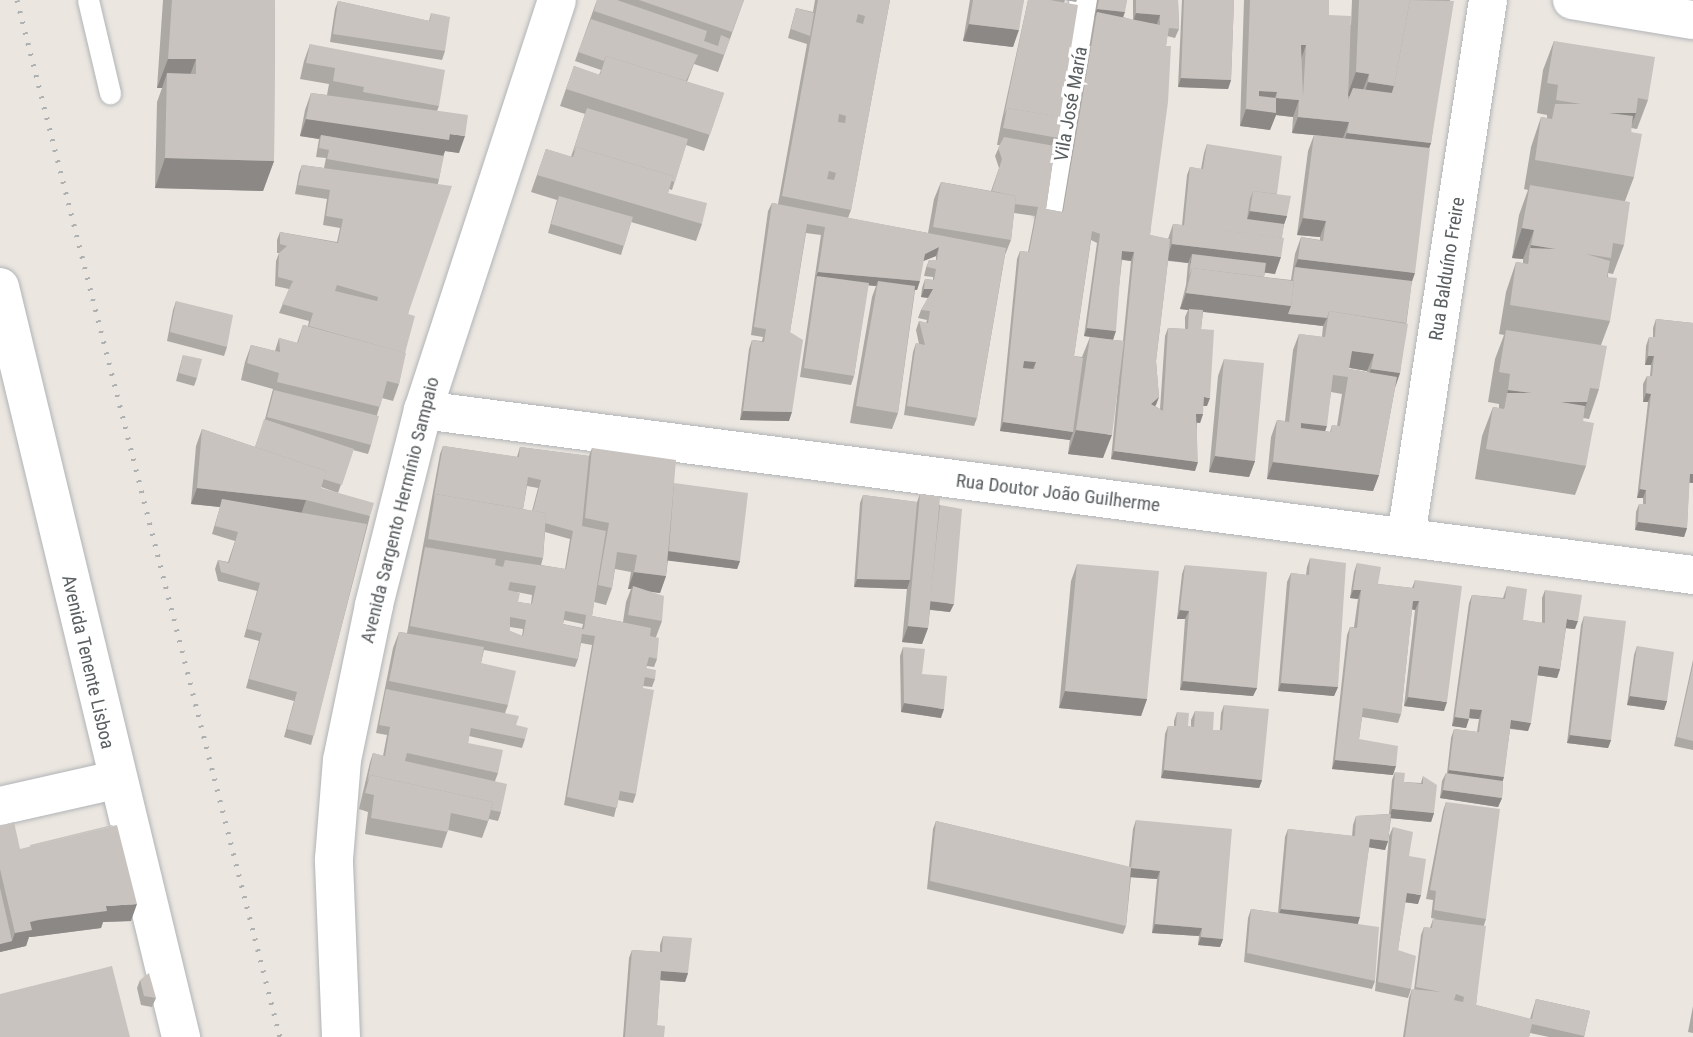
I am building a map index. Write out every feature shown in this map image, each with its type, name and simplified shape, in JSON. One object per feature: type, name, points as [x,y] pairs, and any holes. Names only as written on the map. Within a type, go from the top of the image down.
[{"type":"street","name":"Avenida Sargento Hermínio Sampaio","points":[[341,1037],[334,859],[342,760],[423,410],[557,0]]},
{"type":"street","name":"Vila José María","points":[[1053,208],[1089,0]]},
{"type":"street","name":"Rua Balduíno Freire","points":[[1406,537],[1488,0]]},
{"type":"street","points":[[1572,0],[1628,4],[1693,20]]},
{"type":"street","name":"Avenida Tenente Lisboa","points":[[2,306],[181,1037]]},
{"type":"street","name":"Rua Doutor João Guilherme","points":[[423,410],[1693,575]]},
{"type":"street","points":[[0,806],[116,780]]},
{"type":"lane","points":[[89,0],[110,93]]},
{"type":"building","points":[[172,0],[275,0],[274,161],[165,158],[167,73],[196,74],[196,59],[168,59]]},
{"type":"building","points":[[597,0],[617,0],[707,31],[704,41],[718,46],[721,35],[730,39],[724,55],[594,11]]},
{"type":"building","points":[[639,0],[744,0],[732,32]]},
{"type":"building","points":[[818,0],[890,0],[851,210],[782,196]],"holes":[[[858,14],[865,16],[863,24],[856,22]],[[839,114],[846,116],[845,123],[838,122]],[[829,171],[836,173],[834,180],[827,179]]]},
{"type":"building","points":[[973,0],[1024,0],[1019,30],[969,24]]},
{"type":"building","points":[[1028,0],[1050,0],[1078,5],[1060,117],[1007,108],[1004,116]]},
{"type":"building","points":[[1099,0],[1127,0],[1125,12],[1097,9]]},
{"type":"building","points":[[1136,0],[1178,0],[1179,29],[1169,28],[1166,46],[1171,46],[1168,102],[1150,235],[1170,239],[1156,361],[1159,397],[1151,404],[1163,411],[1168,328],[1188,329],[1189,309],[1203,310],[1201,329],[1214,330],[1210,398],[1204,397],[1203,414],[1196,414],[1198,462],[1114,451],[1134,252],[1122,251],[1116,331],[1087,328],[1100,234],[1092,231],[1074,356],[1083,358],[1073,432],[1003,422],[1020,251],[1029,252],[1038,207],[1015,204],[1016,196],[992,191],[1002,159],[998,148],[1004,137],[1055,146],[1046,209],[1063,212],[1097,12],[1160,25],[1160,15],[1136,13]],"holes":[[[1024,361],[1036,362],[1034,369],[1023,368]]]},
{"type":"building","points":[[1184,0],[1234,0],[1231,80],[1181,78]]},
{"type":"building","points":[[1250,0],[1329,0],[1329,15],[1351,16],[1348,100],[1353,88],[1392,93],[1410,0],[1454,1],[1431,143],[1347,133],[1349,122],[1298,117],[1299,100],[1276,98],[1276,113],[1246,109]],"holes":[[[1301,45],[1306,45],[1303,96]],[[1259,91],[1277,92],[1276,98],[1259,96]]]},
{"type":"building","points":[[1359,0],[1410,0],[1394,86],[1368,82],[1369,74],[1356,72]]},
{"type":"building","points":[[338,1],[430,21],[431,13],[450,17],[445,51],[333,34]]},
{"type":"building","points":[[796,8],[814,13],[810,36],[791,29]]},
{"type":"building","points":[[591,19],[698,55],[686,81],[606,56],[604,61],[578,52]]},
{"type":"building","points":[[1554,41],[1655,57],[1648,100],[1638,98],[1636,113],[1609,113],[1633,116],[1631,132],[1642,134],[1634,177],[1535,160],[1541,117],[1552,119],[1555,104],[1581,104],[1556,100],[1558,85],[1547,83]]},
{"type":"building","points":[[310,44],[445,70],[439,106],[363,92],[364,87],[333,81],[335,68],[306,63]]},
{"type":"building","points":[[606,56],[724,93],[710,135],[566,89],[574,66],[600,75]]},
{"type":"building","points":[[311,93],[468,115],[465,136],[450,134],[449,140],[306,119]]},
{"type":"building","points":[[587,108],[688,139],[675,182],[671,181],[673,176],[576,147],[573,151]]},
{"type":"building","points":[[1007,108],[1062,117],[1058,138],[1003,128]]},
{"type":"building","points":[[321,135],[444,156],[439,179],[327,159],[329,150],[319,148]]},
{"type":"building","points":[[1314,135],[1430,148],[1415,273],[1298,259],[1301,237],[1323,241],[1326,221],[1303,218]]},
{"type":"building","points":[[1207,144],[1282,156],[1277,194],[1253,191],[1247,219],[1284,224],[1282,238],[1184,226],[1190,167],[1203,169]]},
{"type":"building","points":[[576,147],[673,176],[668,193],[707,203],[702,224],[537,175],[546,149],[573,157]]},
{"type":"building","points":[[302,165],[452,186],[408,314],[415,316],[405,353],[309,326],[313,313],[282,304],[293,281],[278,277],[279,253],[287,246],[280,244],[280,232],[338,243],[343,219],[326,216],[330,190],[298,185]],"holes":[[[337,285],[378,297],[377,301],[335,291]]]},
{"type":"building","points":[[941,182],[1016,196],[1011,240],[933,227]]},
{"type":"building","points":[[1530,185],[1630,202],[1624,245],[1613,243],[1611,258],[1586,254],[1610,261],[1607,277],[1617,278],[1610,321],[1510,305],[1516,262],[1528,264],[1530,248],[1556,249],[1531,245],[1534,230],[1522,228]]},
{"type":"building","points":[[1253,191],[1291,196],[1287,216],[1250,211]]},
{"type":"building","points":[[559,196],[633,217],[624,246],[551,224]]},
{"type":"building","points":[[772,203],[1006,248],[977,418],[907,406],[916,343],[925,345],[919,321],[928,323],[930,311],[921,310],[933,289],[924,289],[925,279],[934,280],[936,269],[927,267],[929,260],[937,260],[939,247],[925,254],[920,281],[818,272],[825,227],[807,224],[790,332],[803,340],[792,412],[743,411],[752,340],[764,342],[766,329],[754,327]]},
{"type":"building","points":[[1173,224],[1284,238],[1281,257],[1172,244]]},
{"type":"building","points":[[1192,254],[1266,263],[1264,277],[1192,268],[1189,276]]},
{"type":"building","points":[[1295,267],[1412,281],[1406,323],[1329,311],[1327,318],[1288,314]]},
{"type":"building","points":[[1192,268],[1294,281],[1291,306],[1186,293]]},
{"type":"building","points":[[817,276],[869,283],[854,376],[804,368]]},
{"type":"building","points":[[878,281],[915,286],[898,413],[856,406]]},
{"type":"building","points":[[176,301],[233,315],[227,347],[170,332]]},
{"type":"building","points":[[1329,311],[1408,324],[1400,373],[1371,369],[1374,354],[1352,351],[1349,369],[1397,377],[1379,475],[1273,462],[1277,420],[1289,422],[1299,334],[1325,337]],"holes":[[[1333,375],[1348,377],[1340,426],[1332,425],[1331,432],[1301,428],[1301,423],[1327,426]]]},
{"type":"building","points":[[1656,319],[1693,323],[1693,474],[1690,474],[1687,528],[1638,522],[1639,504],[1646,504],[1646,490],[1640,489],[1651,394],[1646,393],[1647,376],[1652,376],[1654,356],[1648,356],[1649,337],[1655,337]]},
{"type":"building","points":[[303,325],[406,353],[399,384],[387,381],[380,407],[277,382],[279,373],[247,363],[251,345],[280,352],[279,338],[298,343]]},
{"type":"building","points":[[1506,330],[1607,346],[1599,389],[1590,388],[1587,402],[1561,402],[1585,406],[1583,421],[1594,423],[1586,466],[1486,449],[1493,407],[1504,409],[1507,393],[1532,393],[1508,390],[1510,374],[1499,372]]},
{"type":"building","points":[[1090,337],[1124,341],[1112,435],[1076,430]]},
{"type":"building","points":[[183,355],[202,359],[197,378],[179,373]]},
{"type":"building","points":[[1224,359],[1264,363],[1255,461],[1215,456]]},
{"type":"building","points":[[274,390],[379,416],[371,445],[267,417]]},
{"type":"building","points":[[264,419],[354,449],[342,485],[323,479],[326,471],[255,447]]},
{"type":"building","points":[[202,429],[326,471],[321,488],[374,503],[370,516],[306,500],[197,488]]},
{"type":"building","points":[[443,446],[519,457],[520,447],[589,456],[582,526],[606,531],[592,616],[651,628],[650,636],[659,638],[657,659],[649,657],[646,668],[656,670],[655,679],[645,677],[643,688],[654,690],[636,794],[620,791],[617,808],[567,797],[595,636],[582,634],[578,659],[410,626],[425,547],[496,559],[495,565],[503,567],[505,560],[566,569],[573,531],[545,523],[546,513],[533,511],[541,480],[528,477],[523,509],[435,494],[433,502]],"holes":[[[510,582],[536,586],[532,604],[518,602],[520,593],[508,590]],[[565,611],[586,615],[584,629],[563,624]],[[510,617],[526,620],[523,636],[510,631]]]},
{"type":"building","points":[[592,448],[676,460],[666,576],[634,572],[637,555],[617,552],[612,588],[598,585],[609,523],[585,518]]},
{"type":"building","points":[[674,483],[748,493],[740,561],[669,551]]},
{"type":"building","points":[[435,494],[546,513],[543,558],[428,539]]},
{"type":"building","points":[[920,494],[940,497],[928,628],[908,626]]},
{"type":"building","points":[[863,495],[917,502],[910,580],[857,579]]},
{"type":"building","points":[[222,499],[367,524],[314,736],[287,729],[297,692],[249,679],[262,633],[247,629],[260,583],[221,572],[218,560],[229,563],[238,532],[215,526]]},
{"type":"building","points":[[940,505],[962,509],[954,604],[930,601]]},
{"type":"building","points":[[1310,558],[1346,563],[1338,687],[1281,683],[1291,573],[1309,575]]},
{"type":"building","points":[[1357,563],[1381,567],[1378,584],[1414,588],[1415,580],[1462,586],[1447,702],[1408,697],[1419,601],[1413,601],[1401,714],[1363,708],[1359,739],[1398,746],[1396,766],[1335,760],[1350,627],[1357,628],[1361,590],[1353,590]]},
{"type":"building","points":[[1077,564],[1159,571],[1147,699],[1065,691]]},
{"type":"building","points":[[1185,565],[1267,572],[1257,688],[1183,681],[1189,611],[1180,610]]},
{"type":"building","points":[[633,586],[664,596],[662,621],[628,615]]},
{"type":"building","points":[[1507,586],[1527,589],[1523,620],[1545,623],[1545,590],[1582,595],[1578,621],[1567,619],[1560,669],[1539,666],[1531,723],[1511,720],[1504,777],[1449,770],[1454,729],[1479,732],[1482,710],[1470,709],[1469,719],[1455,717],[1472,595],[1505,599]]},
{"type":"building","points":[[1584,616],[1626,621],[1611,740],[1570,735]]},
{"type":"building","points":[[399,632],[484,647],[481,663],[516,671],[508,705],[389,681]]},
{"type":"building","points":[[1637,646],[1674,652],[1667,701],[1630,696]]},
{"type":"building","points":[[903,647],[925,649],[922,674],[947,676],[944,709],[904,703]]},
{"type":"building","points":[[1693,665],[1693,741],[1677,737]]},
{"type":"building","points":[[386,689],[519,716],[516,725],[528,728],[525,739],[471,728],[468,743],[503,750],[498,773],[407,753],[405,761],[507,784],[501,812],[491,810],[493,802],[370,775],[367,783],[373,753],[385,756],[390,727],[379,725]]},
{"type":"building","points":[[1224,705],[1269,709],[1262,780],[1164,770],[1168,726],[1176,726],[1177,712],[1189,713],[1188,726],[1194,727],[1195,711],[1214,712],[1213,730],[1222,730]]},
{"type":"building","points":[[1395,772],[1405,773],[1404,782],[1423,784],[1423,776],[1437,785],[1434,813],[1392,809]]},
{"type":"building","points":[[1446,773],[1503,781],[1502,798],[1443,790]]},
{"type":"building","points":[[370,775],[493,802],[488,821],[451,813],[448,832],[371,818],[374,795],[365,793]]},
{"type":"building","points":[[1446,802],[1500,809],[1486,919],[1434,910],[1436,891],[1430,890]]},
{"type":"building","points":[[1391,814],[1388,841],[1370,839],[1360,917],[1281,909],[1288,829],[1355,836],[1356,816]]},
{"type":"building","points":[[1136,820],[1232,829],[1223,939],[1201,937],[1202,928],[1155,924],[1160,871],[1131,868]]},
{"type":"building","points":[[936,821],[1131,867],[1126,926],[930,881]]},
{"type":"building","points":[[14,822],[20,849],[117,825],[137,904],[106,906],[107,911],[37,920],[30,922],[32,930],[15,933],[0,869],[0,826]]},
{"type":"building","points":[[113,826],[30,847],[30,845]]},
{"type":"building","points":[[1393,827],[1413,832],[1409,856],[1426,859],[1421,895],[1407,893],[1398,950],[1416,956],[1411,989],[1378,982]]},
{"type":"building","points":[[0,888],[12,941],[0,944]]},
{"type":"building","points":[[1251,909],[1379,927],[1375,981],[1247,953]]},
{"type":"building","points":[[1433,919],[1486,926],[1476,1005],[1532,1019],[1536,999],[1590,1011],[1584,1036],[1532,1024],[1529,1037],[1405,1037],[1412,989],[1441,992],[1416,987],[1424,927],[1432,928]],"holes":[[[1456,994],[1464,997],[1463,1002],[1454,1000]]]},
{"type":"building","points":[[663,936],[692,938],[688,973],[661,971],[657,1025],[665,1026],[664,1037],[625,1037],[632,950],[662,952]]},
{"type":"building","points":[[112,966],[130,1037],[0,1037],[0,994]]},
{"type":"building","points":[[149,973],[156,998],[144,996],[140,980]]},
{"type":"railway","points":[[17,0],[280,1037]]}]
